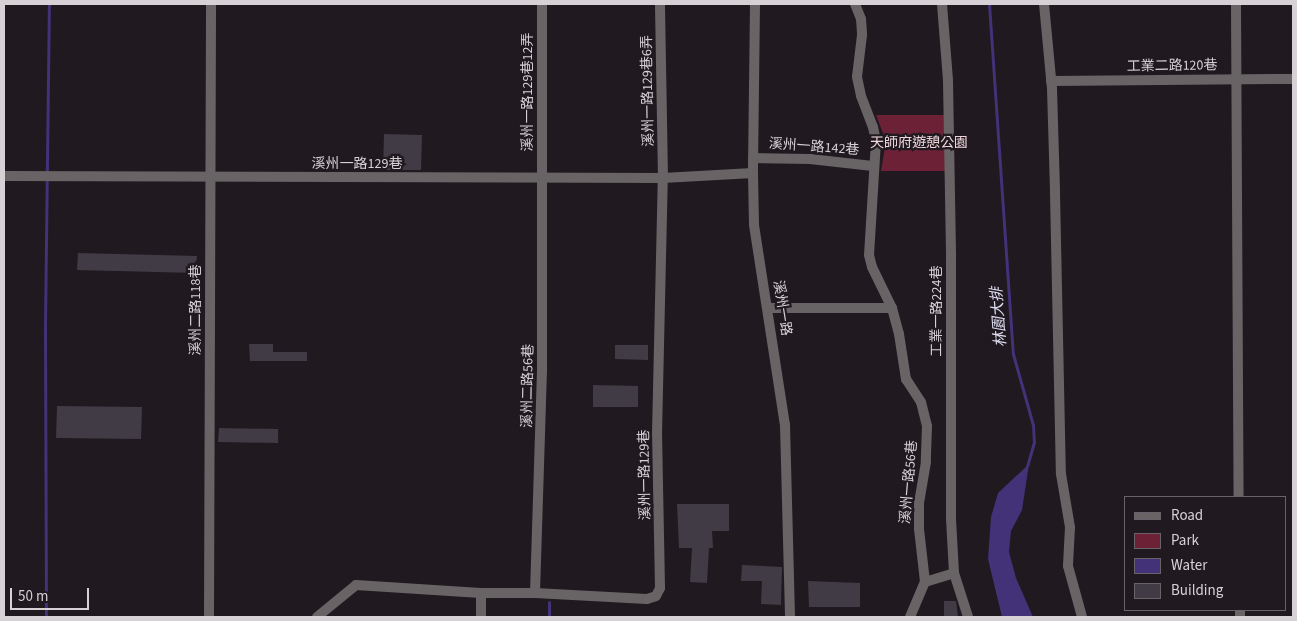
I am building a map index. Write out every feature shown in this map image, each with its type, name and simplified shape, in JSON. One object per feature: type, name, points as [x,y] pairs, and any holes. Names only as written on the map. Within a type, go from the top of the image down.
[{"type":"street","name":"溪州二路118巷","points":[[209,617],[211,4]]},
{"type":"street","name":"溪州一路129巷12弄","points":[[541,178],[542,4]]},
{"type":"street","name":"溪州一路129巷6弄","points":[[660,4],[663,178]]},
{"type":"street","name":"溪州一路","points":[[755,4],[754,225],[785,425],[790,617]]},
{"type":"street","name":"溪州一路56巷","points":[[856,4],[861,19],[862,35],[857,78],[876,141],[869,255],[872,267],[892,308],[899,334],[906,379],[921,402],[927,426],[926,462],[919,503],[920,544],[925,582]]},
{"type":"street","name":"工業一路224巷","points":[[942,4],[948,81],[951,254],[951,520],[954,572],[968,617]]},
{"type":"street","points":[[1044,4],[1051,81],[1061,474],[1070,526],[1068,566],[1082,617]]},
{"type":"street","points":[[1236,4],[1239,496]]},
{"type":"street","name":"工業二路120巷","points":[[1051,81],[1293,79]]},
{"type":"street","name":"溪州一路142巷","points":[[753,158],[810,159],[874,166]]},
{"type":"street","name":"溪州一路129巷","points":[[4,176],[663,178],[753,172]]},
{"type":"street","name":"溪州二路56巷","points":[[535,593],[542,372],[541,178]]},
{"type":"street","name":"溪州一路129巷","points":[[318,617],[356,585],[482,594],[535,593],[647,599],[656,596],[660,588],[657,434],[663,178]]},
{"type":"street","points":[[768,308],[892,308]]},
{"type":"street","points":[[910,617],[925,582],[954,572]]},
{"type":"street","points":[[481,617],[482,594]]},
{"type":"green space","name":"天師府遊憩公園","points":[[876,115],[946,115],[948,171],[881,171],[886,141]]},
{"type":"water","points":[[1029,464],[1022,510],[1011,531],[1009,552],[1016,578],[1033,617],[1002,617],[988,559],[991,517],[998,493]]},
{"type":"building","points":[[384,134],[422,135],[421,170],[383,170]]},
{"type":"building","points":[[78,253],[197,256],[196,273],[77,270]]},
{"type":"building","points":[[249,344],[273,344],[273,352],[307,352],[307,361],[250,361]]},
{"type":"building","points":[[615,345],[648,345],[648,360],[615,359]]},
{"type":"building","points":[[593,385],[638,386],[638,407],[593,407]]},
{"type":"building","points":[[57,406],[142,407],[141,439],[56,438]]},
{"type":"building","points":[[219,428],[278,429],[278,443],[218,442]]},
{"type":"building","points":[[677,504],[729,504],[729,531],[712,531],[713,548],[709,548],[707,583],[690,582],[692,548],[679,548]]},
{"type":"building","points":[[742,565],[782,567],[781,605],[761,604],[762,581],[741,581]]},
{"type":"building","points":[[808,581],[860,583],[860,607],[809,607]]},
{"type":"building","points":[[944,601],[956,601],[958,617],[944,617]]},
{"type":"waterway","points":[[46,617],[45,324],[49,4]]},
{"type":"waterway","name":"林園大排","points":[[989,4],[1013,354],[1033,425],[1034,442],[1027,466]]},
{"type":"waterway","points":[[549,602],[549,617]]}]
